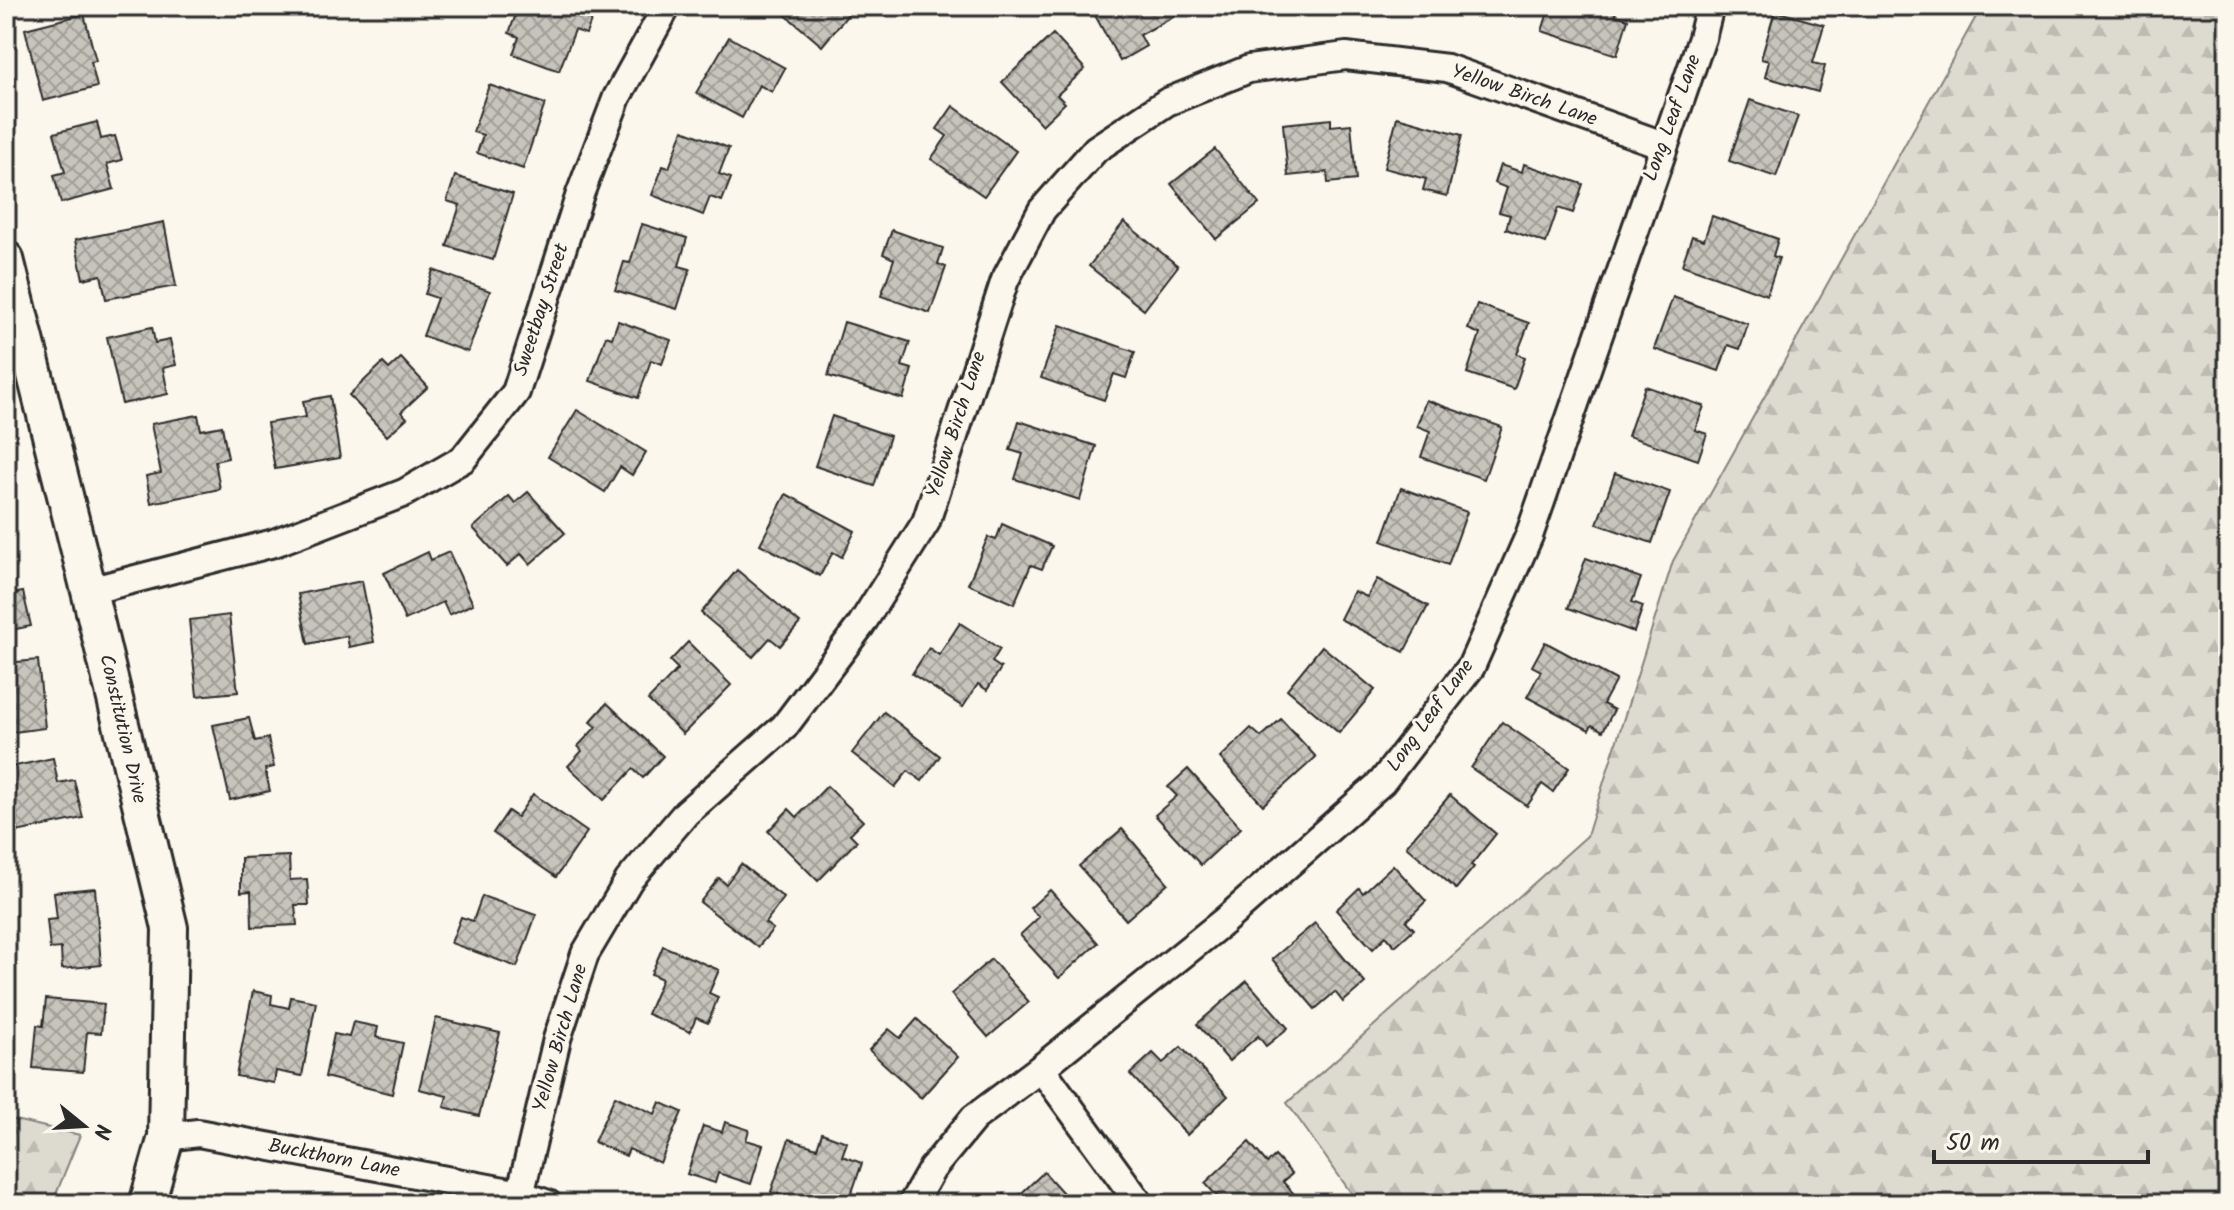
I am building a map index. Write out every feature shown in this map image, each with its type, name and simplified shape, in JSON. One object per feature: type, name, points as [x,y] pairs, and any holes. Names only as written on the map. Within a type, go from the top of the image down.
[{"type":"street","name":"Sweetbay Street","points":[[89,591],[274,543],[404,493],[463,459],[516,392],[580,194],[617,97],[667,6]]},
{"type":"street","name":"Long Leaf Lane","points":[[912,1204],[932,1169],[974,1118],[1223,922],[1382,782],[1471,667],[1529,536],[1702,38],[1710,6]]},
{"type":"street","name":"Yellow Birch Lane","points":[[519,1199],[557,1039],[585,954],[639,869],[686,813],[784,727],[861,625],[926,522],[1005,280],[1042,210],[1096,149],[1167,102],[1249,69],[1346,56],[1447,68],[1663,145]]},
{"type":"street","name":"Constitution Drive","points":[[6,259],[170,928],[166,1137],[147,1204]]},
{"type":"street","points":[[1041,1068],[1140,1204]]},
{"type":"street","name":"Buckthorn Lane","points":[[166,1137],[198,1133],[548,1204]]},
{"type":"green space","points":[[1982,6],[2228,6],[2228,1204],[1359,1204],[1287,1103],[1587,836],[1673,561]]},
{"type":"green space","points":[[6,1118],[80,1135],[52,1204],[6,1204]]},
{"type":"building","points":[[519,6],[596,8],[586,34],[575,30],[559,71],[513,54],[519,37],[509,33]]},
{"type":"building","points":[[775,6],[855,6],[822,46]]},
{"type":"building","points":[[1169,6],[1175,16],[1140,35],[1146,46],[1120,61],[1091,8]]},
{"type":"building","points":[[1209,6],[1262,6],[1262,7],[1210,15]]},
{"type":"building","points":[[1550,6],[1617,6],[1615,15],[1628,19],[1617,55],[1542,31]]},
{"type":"building","points":[[1775,11],[1824,25],[1813,63],[1825,66],[1818,92],[1765,77],[1769,61],[1761,59]]},
{"type":"building","points":[[84,14],[96,61],[91,62],[97,87],[43,101],[25,29]]},
{"type":"building","points":[[1053,34],[1085,69],[1057,95],[1065,103],[1042,125],[1002,82]]},
{"type":"building","points":[[729,37],[785,68],[772,92],[759,85],[742,118],[696,93]]},
{"type":"building","points":[[489,85],[545,104],[523,169],[477,153],[483,135],[473,132]]},
{"type":"building","points":[[1750,100],[1798,116],[1776,177],[1729,161]]},
{"type":"building","points":[[953,106],[1016,151],[984,196],[931,159],[947,136],[937,129]]},
{"type":"building","points":[[1397,117],[1462,135],[1447,196],[1423,190],[1426,179],[1384,168]]},
{"type":"building","points":[[1331,119],[1331,126],[1351,124],[1356,180],[1328,183],[1327,172],[1288,176],[1283,124]]},
{"type":"building","points":[[97,122],[101,139],[115,136],[122,160],[107,164],[114,189],[61,203],[54,175],[65,172],[54,133]]},
{"type":"building","points":[[683,130],[729,148],[719,174],[731,178],[722,201],[710,197],[703,215],[652,195],[663,166],[669,168]]},
{"type":"building","points":[[1215,149],[1259,204],[1216,239],[1171,184]]},
{"type":"building","points":[[1524,164],[1583,184],[1573,213],[1558,208],[1546,243],[1506,229],[1510,215],[1499,212],[1507,188],[1494,183],[1500,165],[1522,172]]},
{"type":"building","points":[[455,176],[513,194],[493,260],[447,246],[460,205],[447,201]]},
{"type":"building","points":[[1712,216],[1778,239],[1773,256],[1779,258],[1767,295],[1682,265],[1692,236],[1704,240]]},
{"type":"building","points":[[164,222],[176,286],[106,299],[101,275],[83,279],[75,240]]},
{"type":"building","points":[[1124,222],[1178,266],[1144,310],[1089,266]]},
{"type":"building","points":[[642,224],[687,238],[679,266],[690,269],[677,309],[615,290],[624,262],[630,263]]},
{"type":"building","points":[[892,230],[943,248],[938,264],[946,267],[930,313],[881,296],[894,259],[883,254]]},
{"type":"building","points":[[433,270],[490,291],[468,352],[423,336],[437,298],[425,294]]},
{"type":"building","points":[[1673,297],[1748,324],[1740,349],[1728,345],[1719,371],[1654,349]]},
{"type":"building","points":[[1477,304],[1529,323],[1517,354],[1525,357],[1514,389],[1467,373],[1480,334],[1468,329]]},
{"type":"building","points":[[618,321],[671,340],[662,364],[651,360],[638,398],[590,381],[606,336],[612,338]]},
{"type":"building","points":[[844,322],[910,342],[902,366],[912,369],[903,399],[828,376]]},
{"type":"building","points":[[1060,325],[1135,352],[1126,378],[1114,374],[1104,400],[1041,378]]},
{"type":"building","points":[[152,327],[155,343],[170,340],[176,365],[163,368],[168,394],[122,404],[107,337]]},
{"type":"building","points":[[401,358],[428,387],[401,412],[407,418],[387,436],[349,395],[383,363],[389,369]]},
{"type":"building","points":[[1645,386],[1704,406],[1695,430],[1707,434],[1698,460],[1628,436]]},
{"type":"building","points":[[330,396],[340,458],[275,469],[267,423],[306,417],[303,401]]},
{"type":"building","points":[[1426,400],[1502,427],[1484,479],[1421,457],[1430,431],[1417,426]]},
{"type":"building","points":[[577,410],[646,452],[632,475],[620,467],[605,492],[548,457]]},
{"type":"building","points":[[198,415],[201,430],[222,426],[228,458],[215,461],[220,489],[151,503],[146,476],[161,473],[151,424]]},
{"type":"building","points":[[832,416],[890,436],[874,486],[815,466]]},
{"type":"building","points":[[1019,421],[1096,446],[1080,500],[1015,479],[1023,454],[1010,450]]},
{"type":"building","points":[[1615,473],[1670,492],[1652,543],[1597,524]]},
{"type":"building","points":[[1401,488],[1467,512],[1448,565],[1382,541]]},
{"type":"building","points":[[528,492],[565,533],[530,564],[521,554],[507,566],[473,528],[509,496],[515,503]]},
{"type":"building","points":[[786,494],[855,531],[842,557],[833,552],[820,576],[760,544]]},
{"type":"building","points":[[1002,524],[1052,546],[1042,569],[1031,565],[1014,604],[968,584],[988,537],[996,540]]},
{"type":"building","points":[[428,552],[431,560],[449,552],[473,604],[449,615],[443,602],[405,620],[384,573]]},
{"type":"building","points":[[1586,558],[1641,578],[1632,602],[1643,606],[1634,632],[1568,608]]},
{"type":"building","points":[[6,563],[12,594],[23,592],[31,626],[6,631]]},
{"type":"building","points":[[737,570],[800,623],[780,646],[770,638],[753,657],[701,613]]},
{"type":"building","points":[[1377,579],[1428,606],[1404,652],[1340,619],[1354,591],[1367,597]]},
{"type":"building","points":[[362,581],[374,642],[349,647],[347,636],[308,644],[298,594]]},
{"type":"building","points":[[229,615],[238,692],[197,696],[189,620]]},
{"type":"building","points":[[960,623],[1000,649],[992,662],[1001,668],[987,690],[978,684],[963,707],[912,674],[929,648],[939,655]]},
{"type":"building","points":[[688,642],[731,685],[683,734],[648,700],[678,669],[670,661]]},
{"type":"building","points":[[1545,642],[1616,680],[1603,704],[1614,710],[1603,731],[1592,725],[1589,730],[1527,697],[1541,671],[1532,666]]},
{"type":"building","points":[[1322,646],[1375,690],[1339,733],[1287,689]]},
{"type":"building","points":[[38,660],[45,728],[6,733],[6,663]]},
{"type":"building","points":[[607,703],[663,756],[643,778],[633,769],[604,800],[568,766],[582,751],[578,746],[596,727],[590,722]]},
{"type":"building","points":[[884,712],[940,756],[922,781],[908,771],[895,787],[852,753]]},
{"type":"building","points":[[249,718],[255,741],[268,738],[274,767],[265,769],[270,791],[230,800],[213,725]]},
{"type":"building","points":[[1281,719],[1316,757],[1263,805],[1220,758],[1251,728],[1261,737]]},
{"type":"building","points":[[1502,722],[1569,768],[1553,792],[1542,784],[1527,806],[1471,768]]},
{"type":"building","points":[[53,758],[58,783],[74,780],[83,818],[7,834],[6,768]]},
{"type":"building","points":[[1188,769],[1241,828],[1201,865],[1155,815],[1177,796],[1168,787]]},
{"type":"building","points":[[827,786],[863,821],[850,834],[857,841],[818,881],[768,831],[789,809],[797,817]]},
{"type":"building","points":[[533,794],[587,832],[556,877],[493,833],[508,811],[517,817]]},
{"type":"building","points":[[1450,795],[1496,834],[1456,889],[1406,846]]},
{"type":"building","points":[[1122,829],[1168,883],[1126,920],[1079,866]]},
{"type":"building","points":[[289,856],[290,880],[307,879],[309,905],[295,905],[297,925],[252,927],[251,891],[241,892],[241,858]]},
{"type":"building","points":[[741,864],[784,898],[765,923],[773,929],[758,947],[700,902],[719,878],[726,884]]},
{"type":"building","points":[[1393,865],[1426,901],[1406,921],[1414,929],[1395,946],[1386,936],[1373,949],[1336,910],[1359,888],[1363,893]]},
{"type":"building","points":[[95,888],[101,965],[62,969],[61,948],[50,949],[47,920],[57,919],[54,892]]},
{"type":"building","points":[[1050,890],[1098,943],[1059,978],[1020,935],[1039,917],[1030,908]]},
{"type":"building","points":[[482,896],[536,915],[517,967],[451,943],[461,917],[473,921]]},
{"type":"building","points":[[1315,923],[1365,983],[1343,1002],[1335,992],[1315,1009],[1272,959]]},
{"type":"building","points":[[663,946],[719,970],[709,993],[718,997],[708,1023],[696,1018],[690,1032],[647,1014],[662,979],[651,974]]},
{"type":"building","points":[[991,959],[1029,1002],[988,1037],[951,994]]},
{"type":"building","points":[[1247,981],[1288,1028],[1266,1046],[1258,1036],[1229,1061],[1197,1024]]},
{"type":"building","points":[[253,991],[272,995],[271,1004],[289,1008],[291,997],[316,1002],[302,1076],[276,1071],[274,1083],[236,1076]]},
{"type":"building","points":[[46,999],[104,1004],[101,1033],[87,1032],[83,1072],[33,1068],[37,1025],[43,1026]]},
{"type":"building","points":[[436,1018],[500,1033],[479,1116],[444,1107],[447,1096],[419,1089]]},
{"type":"building","points":[[917,1019],[958,1057],[921,1098],[869,1050],[889,1029],[900,1038]]},
{"type":"building","points":[[353,1022],[378,1027],[376,1037],[403,1043],[392,1094],[325,1077],[334,1034],[349,1037]]},
{"type":"building","points":[[1181,1047],[1228,1096],[1187,1135],[1130,1074],[1153,1053],[1163,1063]]},
{"type":"building","points":[[615,1096],[655,1114],[660,1102],[682,1112],[660,1163],[629,1149],[626,1156],[594,1142]]},
{"type":"building","points":[[725,1122],[749,1130],[746,1140],[763,1145],[751,1184],[718,1173],[715,1183],[687,1174],[703,1126],[722,1132]]},
{"type":"building","points":[[822,1133],[847,1142],[842,1156],[862,1163],[848,1204],[829,1204],[802,1195],[800,1202],[771,1192],[789,1139],[817,1148]]},
{"type":"building","points":[[1249,1142],[1267,1163],[1275,1156],[1292,1174],[1283,1182],[1294,1194],[1283,1204],[1240,1204],[1233,1196],[1224,1204],[1205,1183]]},
{"type":"building","points":[[1044,1172],[1073,1204],[993,1204],[1004,1194],[1012,1202]]}]
